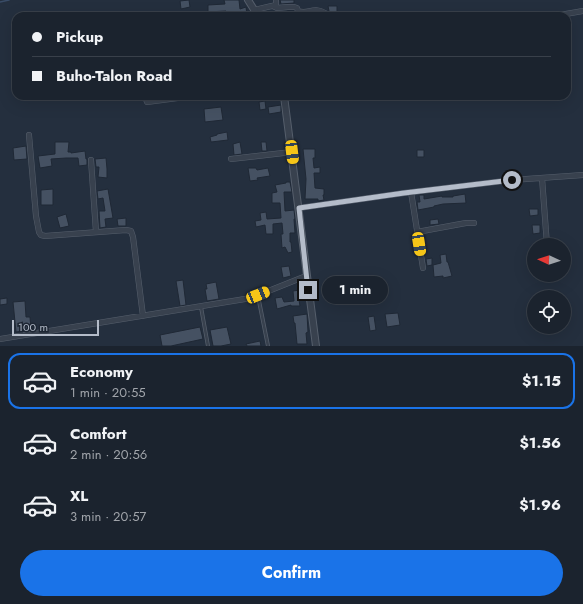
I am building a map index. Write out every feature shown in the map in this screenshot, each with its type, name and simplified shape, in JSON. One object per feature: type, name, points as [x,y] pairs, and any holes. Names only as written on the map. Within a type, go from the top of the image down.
[{"type":"street","points":[[248,0],[254,10],[273,6],[277,8],[294,7],[297,8],[298,11],[302,12],[316,10],[323,12]]},
{"type":"street","points":[[273,6],[276,5],[276,0]]},
{"type":"street","points":[[571,13],[583,11]]},
{"type":"street","points":[[146,100],[147,102],[162,100]]},
{"type":"street","points":[[285,100],[316,346]]},
{"type":"street","points":[[29,136],[36,216],[39,232],[41,235],[45,236],[126,230],[131,231],[143,316]]},
{"type":"street","points":[[231,159],[292,152]]},
{"type":"street","points":[[91,160],[96,232]]},
{"type":"street","points":[[299,208],[411,192],[512,180],[583,175]]},
{"type":"street","points":[[542,178],[546,238]]},
{"type":"street","points":[[411,192],[423,268]]},
{"type":"street","points":[[417,232],[466,223],[474,223]]},
{"type":"street","points":[[0,339],[251,298],[306,276]]},
{"type":"lane","points":[[258,295],[268,346]]},
{"type":"lane","points":[[201,306],[208,346]]},
{"type":"building","points":[[189,0],[190,7],[181,9],[180,1]]},
{"type":"building","points":[[224,0],[239,0],[240,9],[246,7],[247,12],[208,12],[208,5],[225,4]]},
{"type":"building","points":[[280,0],[294,0],[294,3],[281,4]]},
{"type":"building","points":[[328,6],[337,6],[337,12],[329,12]]},
{"type":"building","points":[[265,101],[266,109],[260,110],[259,102]]},
{"type":"building","points":[[281,105],[281,112],[269,114],[268,107]]},
{"type":"building","points":[[221,107],[223,120],[205,122],[204,109]]},
{"type":"building","points":[[227,132],[228,140],[211,142],[210,137]]},
{"type":"building","points":[[55,142],[69,142],[68,152],[71,153],[85,151],[87,165],[79,166],[78,158],[66,158],[51,159],[52,166],[40,168],[38,156],[55,154]]},
{"type":"building","points":[[240,142],[242,154],[234,155],[233,144]]},
{"type":"building","points":[[261,142],[266,142],[267,151],[262,151]]},
{"type":"building","points":[[26,146],[27,159],[14,160],[13,148]]},
{"type":"building","points":[[303,149],[315,149],[315,158],[313,158],[314,168],[320,167],[320,173],[314,173],[315,188],[324,189],[324,200],[318,201],[318,199],[305,199],[306,179]]},
{"type":"building","points":[[417,150],[424,150],[424,157],[417,157]]},
{"type":"building","points":[[106,158],[107,178],[98,177],[99,167],[96,167],[95,159]]},
{"type":"building","points":[[248,168],[256,168],[257,170],[268,168],[270,176],[257,178],[258,180],[250,181]]},
{"type":"building","points":[[290,182],[292,192],[284,192],[285,211],[294,210],[295,219],[295,233],[290,233],[292,252],[288,253],[285,247],[282,248],[282,223],[273,224],[273,234],[266,234],[265,225],[256,227],[255,221],[261,220],[260,213],[266,212],[267,219],[281,218],[280,203],[272,203],[272,193],[277,192],[275,185]]},
{"type":"building","points":[[53,189],[53,205],[41,205],[41,190]]},
{"type":"building","points":[[108,189],[113,218],[105,219],[106,227],[100,228],[99,211],[105,211],[103,198],[98,199],[97,191]]},
{"type":"building","points":[[465,194],[466,203],[443,204],[418,210],[417,202],[420,202],[419,195],[424,195],[424,199],[442,196],[453,197]]},
{"type":"building","points":[[529,209],[538,209],[538,215],[530,216]]},
{"type":"building","points":[[66,214],[69,226],[60,228],[57,217]]},
{"type":"building","points":[[126,218],[126,226],[118,226],[117,219]]},
{"type":"building","points":[[438,219],[439,224],[430,225],[430,220]]},
{"type":"building","points":[[532,225],[540,225],[540,233],[533,234]]},
{"type":"building","points":[[446,254],[452,276],[443,278],[443,276],[434,277],[433,265],[441,263],[440,255]]},
{"type":"building","points":[[432,258],[432,265],[427,266],[426,259]]},
{"type":"building","points":[[289,266],[291,276],[283,278],[281,267]]},
{"type":"building","points":[[183,280],[186,305],[180,306],[176,281]]},
{"type":"building","points":[[216,282],[219,299],[207,301],[205,289],[207,289],[206,284]]},
{"type":"building","points":[[300,290],[300,306],[291,305],[277,309],[275,298],[282,297],[284,302],[294,301],[293,291]]},
{"type":"building","points":[[7,298],[7,304],[0,305],[0,299]]},
{"type":"building","points":[[25,301],[26,317],[30,317],[31,330],[16,332],[13,302]]},
{"type":"building","points":[[398,313],[400,325],[387,327],[385,314]]},
{"type":"building","points":[[307,314],[307,344],[297,344],[293,316]]},
{"type":"building","points":[[374,316],[376,330],[370,331],[368,317]]},
{"type":"building","points":[[200,327],[203,339],[171,346],[162,346],[160,335]]},
{"type":"building","points":[[227,327],[231,344],[213,346],[210,330]]},
{"type":"building","points":[[260,341],[261,346],[247,346],[246,344]]},
{"type":"waterway","points":[[0,2],[9,0]]},
{"type":"route","points":[[308,290],[299,208],[512,180]]}]
